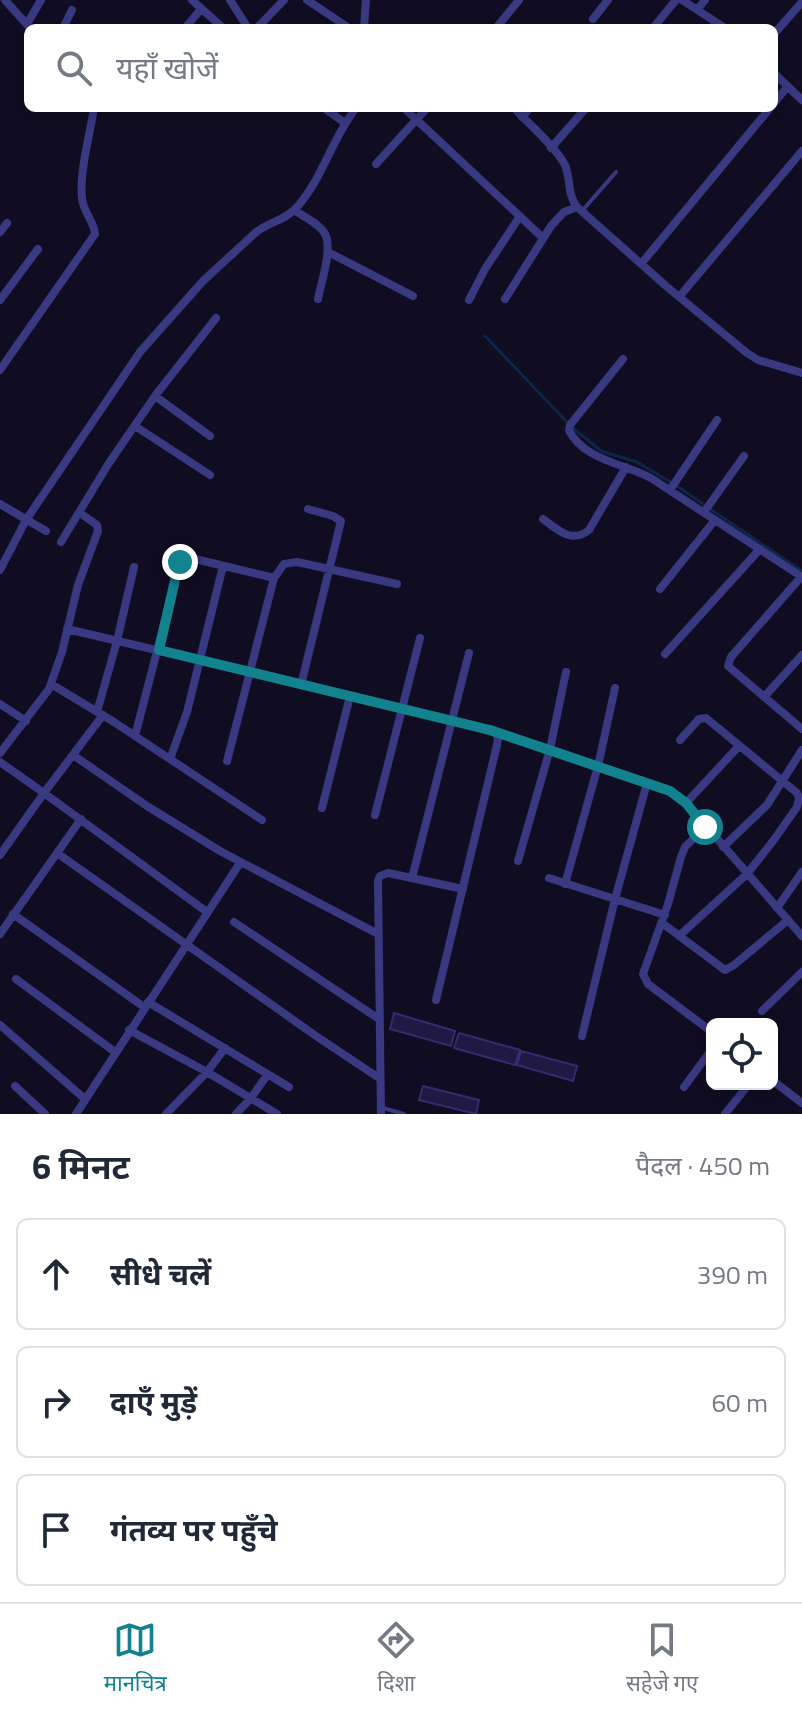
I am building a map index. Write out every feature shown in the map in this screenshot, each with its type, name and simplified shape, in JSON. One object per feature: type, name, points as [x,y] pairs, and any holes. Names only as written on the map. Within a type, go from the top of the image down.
[{"type":"street","points":[[5,0],[26,24]]},
{"type":"street","points":[[29,24],[41,0]]},
{"type":"street","points":[[192,0],[218,24]]},
{"type":"street","points":[[230,0],[245,24]]},
{"type":"street","points":[[261,24],[284,0]]},
{"type":"street","points":[[307,0],[343,24]]},
{"type":"street","points":[[364,24],[366,0]]},
{"type":"street","points":[[499,24],[519,0]]},
{"type":"street","points":[[593,19],[608,0]]},
{"type":"street","points":[[657,24],[679,0],[719,24]]},
{"type":"street","points":[[697,10],[705,0]]},
{"type":"street","points":[[778,29],[802,2]]},
{"type":"street","points":[[188,24],[201,9]]},
{"type":"street","points":[[65,24],[72,10]]},
{"type":"street","points":[[778,77],[802,100]]},
{"type":"street","points":[[778,98],[788,86]]},
{"type":"street","points":[[0,370],[95,234],[84,208],[81,189],[93,112]]},
{"type":"street","points":[[330,112],[345,123]]},
{"type":"street","points":[[0,570],[26,520],[140,352],[203,281],[261,228],[282,220],[294,210],[308,192],[353,112]]},
{"type":"street","points":[[408,112],[543,238]]},
{"type":"street","points":[[376,164],[423,112]]},
{"type":"street","points":[[518,112],[565,166],[571,197],[580,209],[747,353],[758,360],[802,373]]},
{"type":"street","points":[[522,117],[526,112]]},
{"type":"street","points":[[551,148],[582,112]]},
{"type":"street","points":[[641,264],[767,112]]},
{"type":"street","points":[[679,297],[802,151]]},
{"type":"street","points":[[505,299],[559,216],[580,209]]},
{"type":"street","points":[[294,210],[324,232],[327,238],[328,252],[318,299]]},
{"type":"street","points":[[469,300],[485,269],[520,216]]},
{"type":"street","points":[[0,232],[7,223]]},
{"type":"street","points":[[0,300],[38,249]]},
{"type":"street","points":[[328,252],[413,296]]},
{"type":"street","points":[[61,542],[109,463],[155,396],[216,318]]},
{"type":"street","points":[[623,359],[569,430],[595,456],[651,478],[802,577],[729,663],[730,670],[802,729]]},
{"type":"street","points":[[155,396],[210,436]]},
{"type":"street","points":[[670,490],[717,420]]},
{"type":"street","points":[[135,426],[210,475]]},
{"type":"street","points":[[704,512],[744,456]]},
{"type":"street","points":[[543,519],[572,538],[584,535],[626,467]]},
{"type":"street","points":[[0,504],[46,531]]},
{"type":"street","points":[[301,685],[341,521],[308,509]]},
{"type":"street","points":[[0,753],[51,684],[78,585],[98,531],[97,525],[80,513]]},
{"type":"street","points":[[660,589],[715,520]]},
{"type":"street","points":[[665,654],[760,549]]},
{"type":"street","points":[[135,736],[180,562],[191,558],[274,578]]},
{"type":"street","points":[[227,761],[274,578],[284,564],[297,562],[397,584]]},
{"type":"street","points":[[170,759],[187,712],[223,566]]},
{"type":"street","points":[[0,855],[100,714],[134,567]]},
{"type":"street","points":[[67,629],[490,730],[670,791],[686,803],[802,936]]},
{"type":"street","points":[[375,815],[420,638]]},
{"type":"street","points":[[412,878],[469,653]]},
{"type":"street","points":[[764,697],[802,655]]},
{"type":"street","points":[[518,861],[550,749],[566,672]]},
{"type":"street","points":[[51,684],[262,820]]},
{"type":"street","points":[[565,884],[598,766],[615,688]]},
{"type":"street","points":[[322,808],[350,696]]},
{"type":"street","points":[[0,704],[26,721]]},
{"type":"street","points":[[679,936],[747,874],[799,802],[797,793],[706,718],[699,719],[680,740]]},
{"type":"street","points":[[436,1000],[497,745],[495,733]]},
{"type":"street","points":[[686,803],[739,746]]},
{"type":"street","points":[[723,847],[757,816],[802,750]]},
{"type":"street","points":[[73,755],[147,806],[240,863],[378,934]]},
{"type":"street","points":[[0,762],[207,912]]},
{"type":"street","points":[[582,1036],[647,783]]},
{"type":"street","points":[[0,934],[81,819]]},
{"type":"street","points":[[705,827],[685,847],[664,919],[643,974],[648,984],[706,1028]]},
{"type":"street","points":[[57,853],[379,1078]]},
{"type":"street","points":[[76,1114],[240,863]]},
{"type":"street","points":[[777,908],[802,872]]},
{"type":"street","points":[[380,1110],[378,881],[380,876],[388,873],[463,889]]},
{"type":"street","points":[[549,878],[664,919],[679,936],[719,967],[728,969],[788,920]]},
{"type":"street","points":[[13,914],[146,1004],[289,1087]]},
{"type":"street","points":[[234,922],[379,1019]]},
{"type":"street","points":[[762,1011],[802,972]]},
{"type":"street","points":[[16,979],[115,1052]]},
{"type":"street","points":[[0,1025],[85,1099]]},
{"type":"street","points":[[129,1030],[277,1114]]},
{"type":"street","points":[[166,1114],[207,1072],[225,1048]]},
{"type":"street","points":[[684,1087],[706,1057]]},
{"type":"street","points":[[236,1114],[268,1074]]},
{"type":"street","points":[[778,1085],[802,1103]]},
{"type":"street","points":[[15,1086],[45,1114]]},
{"type":"street","points":[[725,1114],[744,1090]]},
{"type":"lane","points":[[580,209],[616,172]]},
{"type":"lane","points":[[380,1110],[404,1114]]},
{"type":"building","points":[[394,1013],[455,1031],[451,1046],[390,1029]]},
{"type":"building","points":[[459,1033],[520,1050],[515,1065],[454,1048]]},
{"type":"building","points":[[521,1051],[577,1066],[573,1081],[517,1065]]},
{"type":"building","points":[[423,1086],[479,1100],[476,1114],[419,1100]]},
{"type":"waterway","points":[[485,336],[568,423]]},
{"type":"waterway","points":[[572,427],[601,451],[637,462],[672,483]]},
{"type":"waterway","points":[[677,486],[706,506]]},
{"type":"waterway","points":[[710,509],[802,571]]},
{"type":"route","points":[[180,562],[159,650],[490,730],[670,791],[686,803],[705,827]]}]
